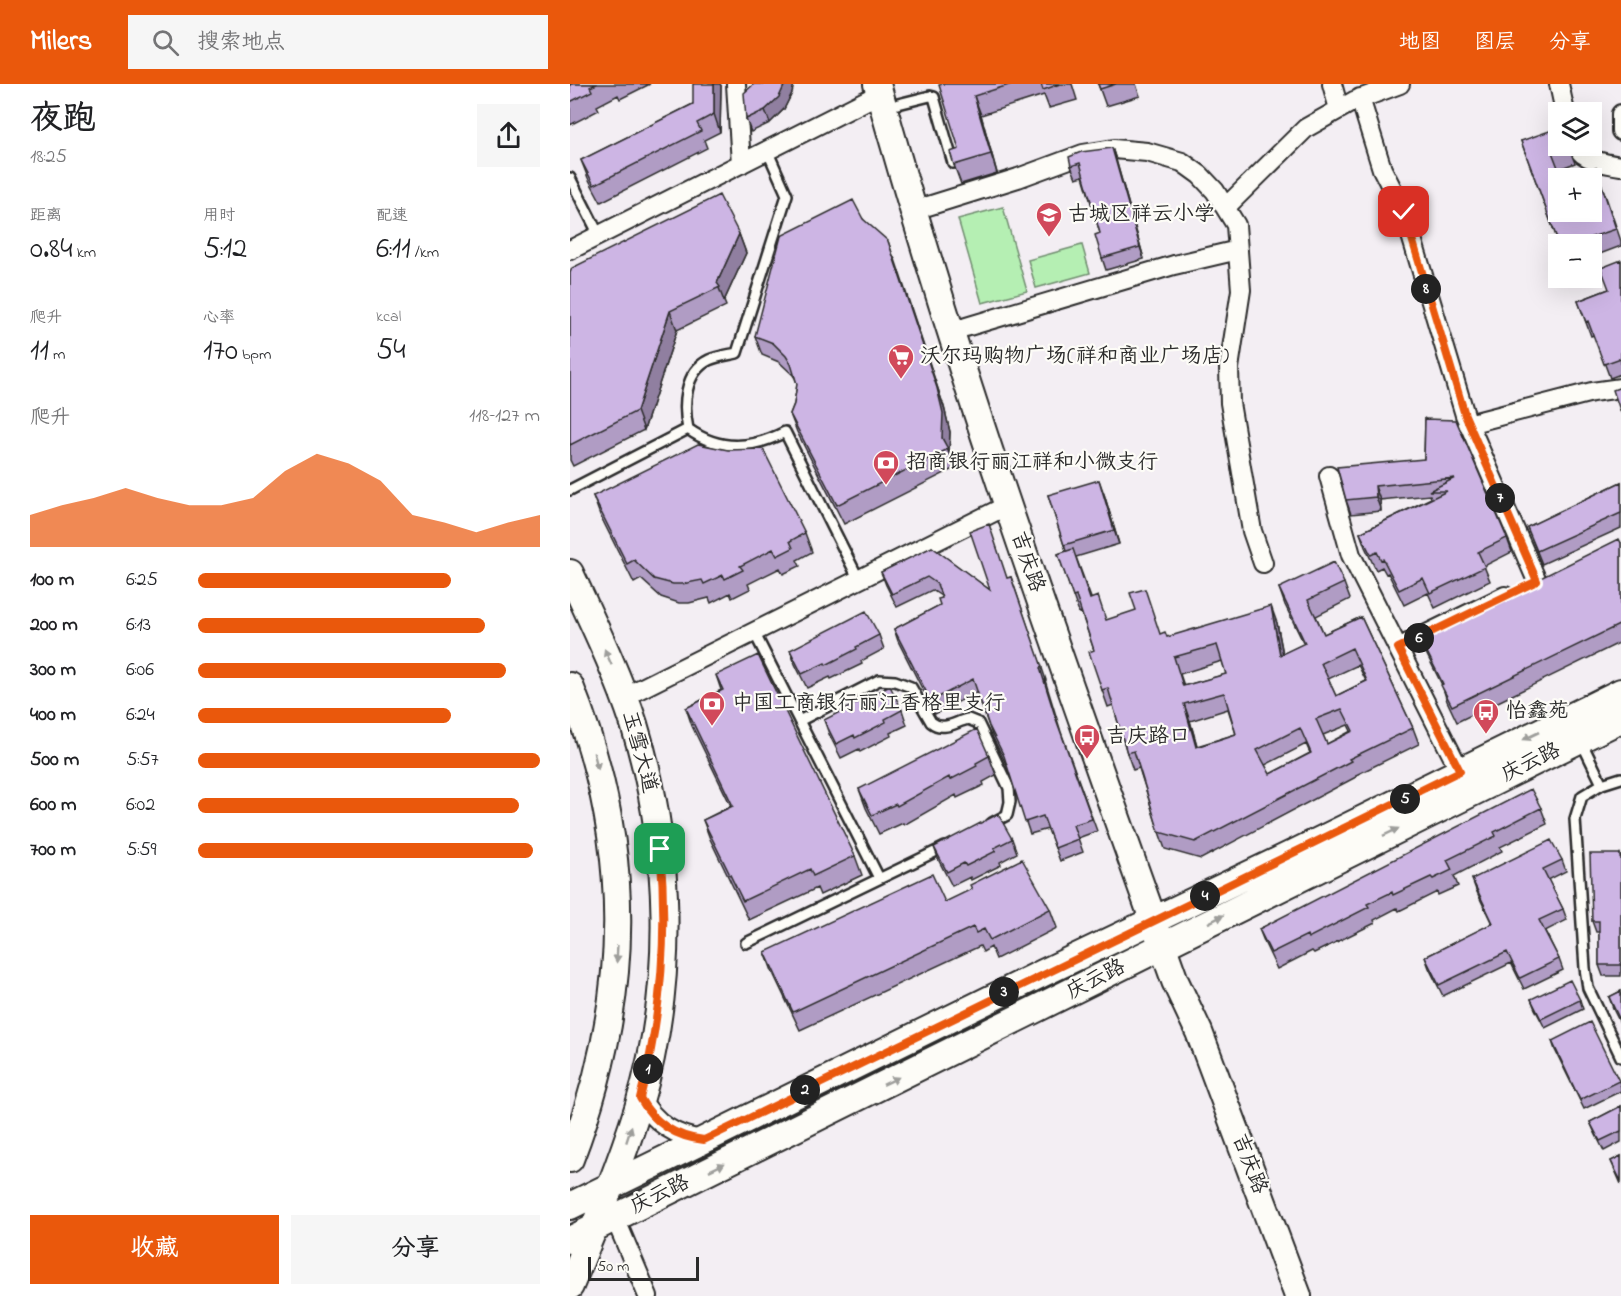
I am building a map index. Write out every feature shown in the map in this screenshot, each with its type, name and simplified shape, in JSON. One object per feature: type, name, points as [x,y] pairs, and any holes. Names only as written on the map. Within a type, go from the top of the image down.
[{"type":"main road","name":"吉庆路","points":[[887,92],[928,206],[1160,917]]},
{"type":"main road","name":"吉庆路","points":[[887,92],[935,280],[1008,505],[1170,943],[1175,981],[1199,1032],[1298,1296]]},
{"type":"main road","name":"玉雪大道","points":[[570,573],[611,662],[642,754],[656,817],[665,917],[658,1017],[640,1098],[609,1187],[604,1223],[570,1286]]},
{"type":"main road","name":"玉雪大道","points":[[570,686],[589,736],[604,795],[614,854],[618,918],[615,985],[607,1035],[593,1093],[570,1159]]},
{"type":"main road","name":"庆云路","points":[[570,1206],[1621,692]]},
{"type":"main road","name":"庆云路","points":[[570,1240],[1621,719]]},
{"type":"street","points":[[736,84],[741,164]]},
{"type":"street","points":[[1332,84],[1339,109]]},
{"type":"street","points":[[1226,207],[1306,128],[1360,98],[1400,84]]},
{"type":"street","points":[[1559,84],[1563,102]]},
{"type":"street","points":[[570,250],[887,92]]},
{"type":"street","points":[[1360,98],[1382,169],[1404,212],[1468,423],[1532,583],[1398,648]]},
{"type":"street","points":[[1621,114],[1621,131]]},
{"type":"street","points":[[928,206],[1018,178],[1083,154],[1114,149],[1147,152],[1182,162],[1208,183],[1236,225],[1241,290],[1230,360],[1230,403],[1252,531],[1263,563]]},
{"type":"street","points":[[1587,156],[1601,162],[1621,166]]},
{"type":"street","points":[[966,327],[1174,265],[1238,250]]},
{"type":"street","points":[[1468,423],[1592,392],[1621,388]]},
{"type":"street","points":[[1329,476],[1351,555],[1460,771]]},
{"type":"street","points":[[624,697],[1008,505]]},
{"type":"street","points":[[640,1098],[662,1125],[682,1136],[704,1140]]},
{"type":"street","points":[[604,1223],[648,1296]]},
{"type":"lane","points":[[887,92],[934,97],[953,163]]},
{"type":"lane","points":[[688,429],[685,406],[692,378],[696,370],[708,360],[737,353],[787,195],[767,150]]},
{"type":"lane","points":[[570,178],[599,235]]},
{"type":"lane","points":[[570,490],[688,429]]},
{"type":"lane","points":[[688,429],[709,441],[731,446],[754,444],[785,432],[859,580]]},
{"type":"lane","points":[[754,632],[879,878]]},
{"type":"lane","points":[[799,721],[879,680],[911,687],[935,725],[946,726],[965,719],[975,721],[1004,777],[1010,795],[1006,815],[987,825]]},
{"type":"lane","points":[[1580,739],[1602,784]]},
{"type":"lane","points":[[1621,778],[1602,784],[1582,796],[1575,819],[1585,968],[1592,999],[1621,1057]]},
{"type":"lane","points":[[746,943],[959,840]]},
{"type":"green space","points":[[1003,207],[1027,291],[982,303],[958,219]]},
{"type":"green space","points":[[1082,245],[1090,273],[1036,288],[1028,260]]},
{"type":"building","points":[[570,84],[597,84],[590,87],[592,91],[570,102]]},
{"type":"building","points":[[693,84],[714,84],[714,114],[697,123],[701,131],[594,185],[581,160],[693,104]]},
{"type":"building","points":[[754,84],[785,84],[779,97],[765,110],[746,119],[744,93]]},
{"type":"building","points":[[1012,84],[974,96],[991,154],[954,165],[950,152],[959,149],[939,85]]},
{"type":"building","points":[[1041,84],[1060,84],[1043,90]]},
{"type":"building","points":[[1098,84],[1116,84],[1100,89]]},
{"type":"building","points":[[1548,132],[1548,156],[1554,156],[1558,168],[1548,168],[1548,214],[1521,141]]},
{"type":"building","points":[[1112,148],[1140,247],[1102,258],[1095,235],[1100,233],[1080,163],[1071,166],[1069,157],[1081,152]]},
{"type":"building","points":[[1602,186],[1616,229],[1601,234],[1555,234],[1551,222],[1602,222]]},
{"type":"building","points":[[719,195],[739,234],[717,283],[720,287],[670,311],[637,411],[570,445],[570,273],[572,268]]},
{"type":"building","points":[[853,200],[863,219],[888,241],[937,388],[943,413],[942,438],[948,449],[837,505],[790,414],[797,384],[791,364],[773,343],[755,336],[781,236]]},
{"type":"building","points":[[1621,260],[1621,358],[1604,364],[1578,301],[1609,289],[1602,268]]},
{"type":"building","points":[[1621,387],[1621,413],[1613,390]]},
{"type":"building","points":[[1425,419],[1456,420],[1507,538],[1478,552],[1485,567],[1430,593],[1423,578],[1399,590],[1383,559],[1381,560],[1377,552],[1371,555],[1360,533],[1447,491],[1429,491],[1455,478],[1375,486],[1376,497],[1346,500],[1337,467],[1424,459]]},
{"type":"building","points":[[698,444],[728,450],[763,449],[805,533],[790,541],[793,548],[777,556],[773,549],[740,566],[743,570],[725,579],[723,575],[704,584],[702,580],[673,584],[654,579],[634,560],[627,564],[593,496]]},
{"type":"building","points":[[1099,480],[1114,530],[1064,545],[1048,495]]},
{"type":"building","points":[[1621,482],[1621,513],[1537,551],[1527,527]]},
{"type":"building","points":[[989,524],[1007,578],[1011,577],[1042,667],[1040,668],[1056,719],[1092,819],[1073,825],[1078,839],[1055,848],[1043,816],[1025,822],[1004,756],[989,726],[973,679],[931,701],[894,629],[940,605],[938,599],[942,598],[937,584],[927,577],[892,594],[881,572],[932,547],[990,590],[970,531]]},
{"type":"building","points":[[1619,539],[1621,543],[1621,624],[1452,706],[1419,636]]},
{"type":"building","points":[[1073,549],[1090,599],[1098,596],[1106,620],[1136,610],[1130,593],[1145,589],[1160,634],[1165,632],[1167,637],[1271,606],[1280,655],[1305,643],[1279,588],[1334,562],[1344,583],[1308,600],[1324,634],[1361,617],[1413,728],[1349,759],[1351,761],[1195,842],[1159,832],[1134,751],[1127,753],[1108,688],[1102,690],[1089,652],[1094,650],[1076,596],[1073,597],[1058,554]],"holes":[[[1217,645],[1226,674],[1183,686],[1174,657]],[[1352,648],[1367,681],[1336,696],[1321,663]],[[1224,693],[1236,734],[1196,747],[1184,704]],[[1342,709],[1353,731],[1327,744],[1316,719]],[[1300,728],[1311,753],[1270,774],[1257,750]]]},
{"type":"building","points":[[866,611],[879,635],[826,665],[825,663],[802,674],[790,650]]},
{"type":"building","points":[[758,655],[855,856],[813,876],[810,869],[743,901],[703,820],[733,806],[686,708],[723,690],[716,675]]},
{"type":"building","points":[[890,686],[902,710],[885,719],[886,722],[855,738],[854,735],[836,744],[824,720]]},
{"type":"building","points":[[977,729],[989,756],[976,763],[977,766],[950,780],[949,777],[897,806],[896,804],[872,815],[859,789]]},
{"type":"building","points":[[1531,789],[1541,808],[1494,832],[1496,836],[1447,860],[1452,870],[1393,895],[1392,892],[1367,904],[1369,907],[1308,938],[1307,935],[1271,953],[1259,929]]},
{"type":"building","points":[[998,814],[1012,839],[994,848],[996,851],[966,866],[964,863],[947,872],[934,847]]},
{"type":"building","points":[[1551,840],[1562,860],[1543,869],[1563,909],[1539,920],[1559,959],[1520,978],[1507,952],[1439,985],[1425,957],[1493,923],[1472,879]]},
{"type":"building","points":[[1590,854],[1620,854],[1621,857],[1621,965],[1599,965],[1599,921],[1592,921]]},
{"type":"building","points":[[1022,859],[1050,909],[990,940],[984,929],[976,933],[973,927],[793,1012],[765,952],[932,874],[945,902],[972,889],[970,885]]},
{"type":"building","points":[[1570,980],[1580,1000],[1541,1019],[1531,999]]},
{"type":"building","points":[[1621,991],[1621,1017],[1619,1018],[1609,997]]},
{"type":"building","points":[[1590,1022],[1619,1081],[1580,1100],[1552,1041]]},
{"type":"building","points":[[1621,1106],[1621,1131],[1600,1141],[1590,1122]]},
{"type":"building","points":[[1621,1156],[1621,1181],[1611,1161]]},
{"type":"place","name":"古城区祥云小学","points":[[1049,238]]},
{"type":"place","name":"沃尔玛购物广场(祥和商业广场店)","points":[[901,380]]},
{"type":"place","name":"招商银行丽江祥和小微支行","points":[[886,486]]},
{"type":"place","name":"中国工商银行丽江香格里支行","points":[[712,727]]},
{"type":"place","name":"怡鑫苑","points":[[1486,735]]},
{"type":"place","name":"吉庆路口","points":[[1087,760]]},
{"type":"route","points":[[660,849],[665,917],[664,954],[658,1017],[640,1098],[653,1117],[662,1125],[682,1136],[704,1140],[1460,771],[1398,648],[1537,581],[1465,415],[1404,212]]}]
